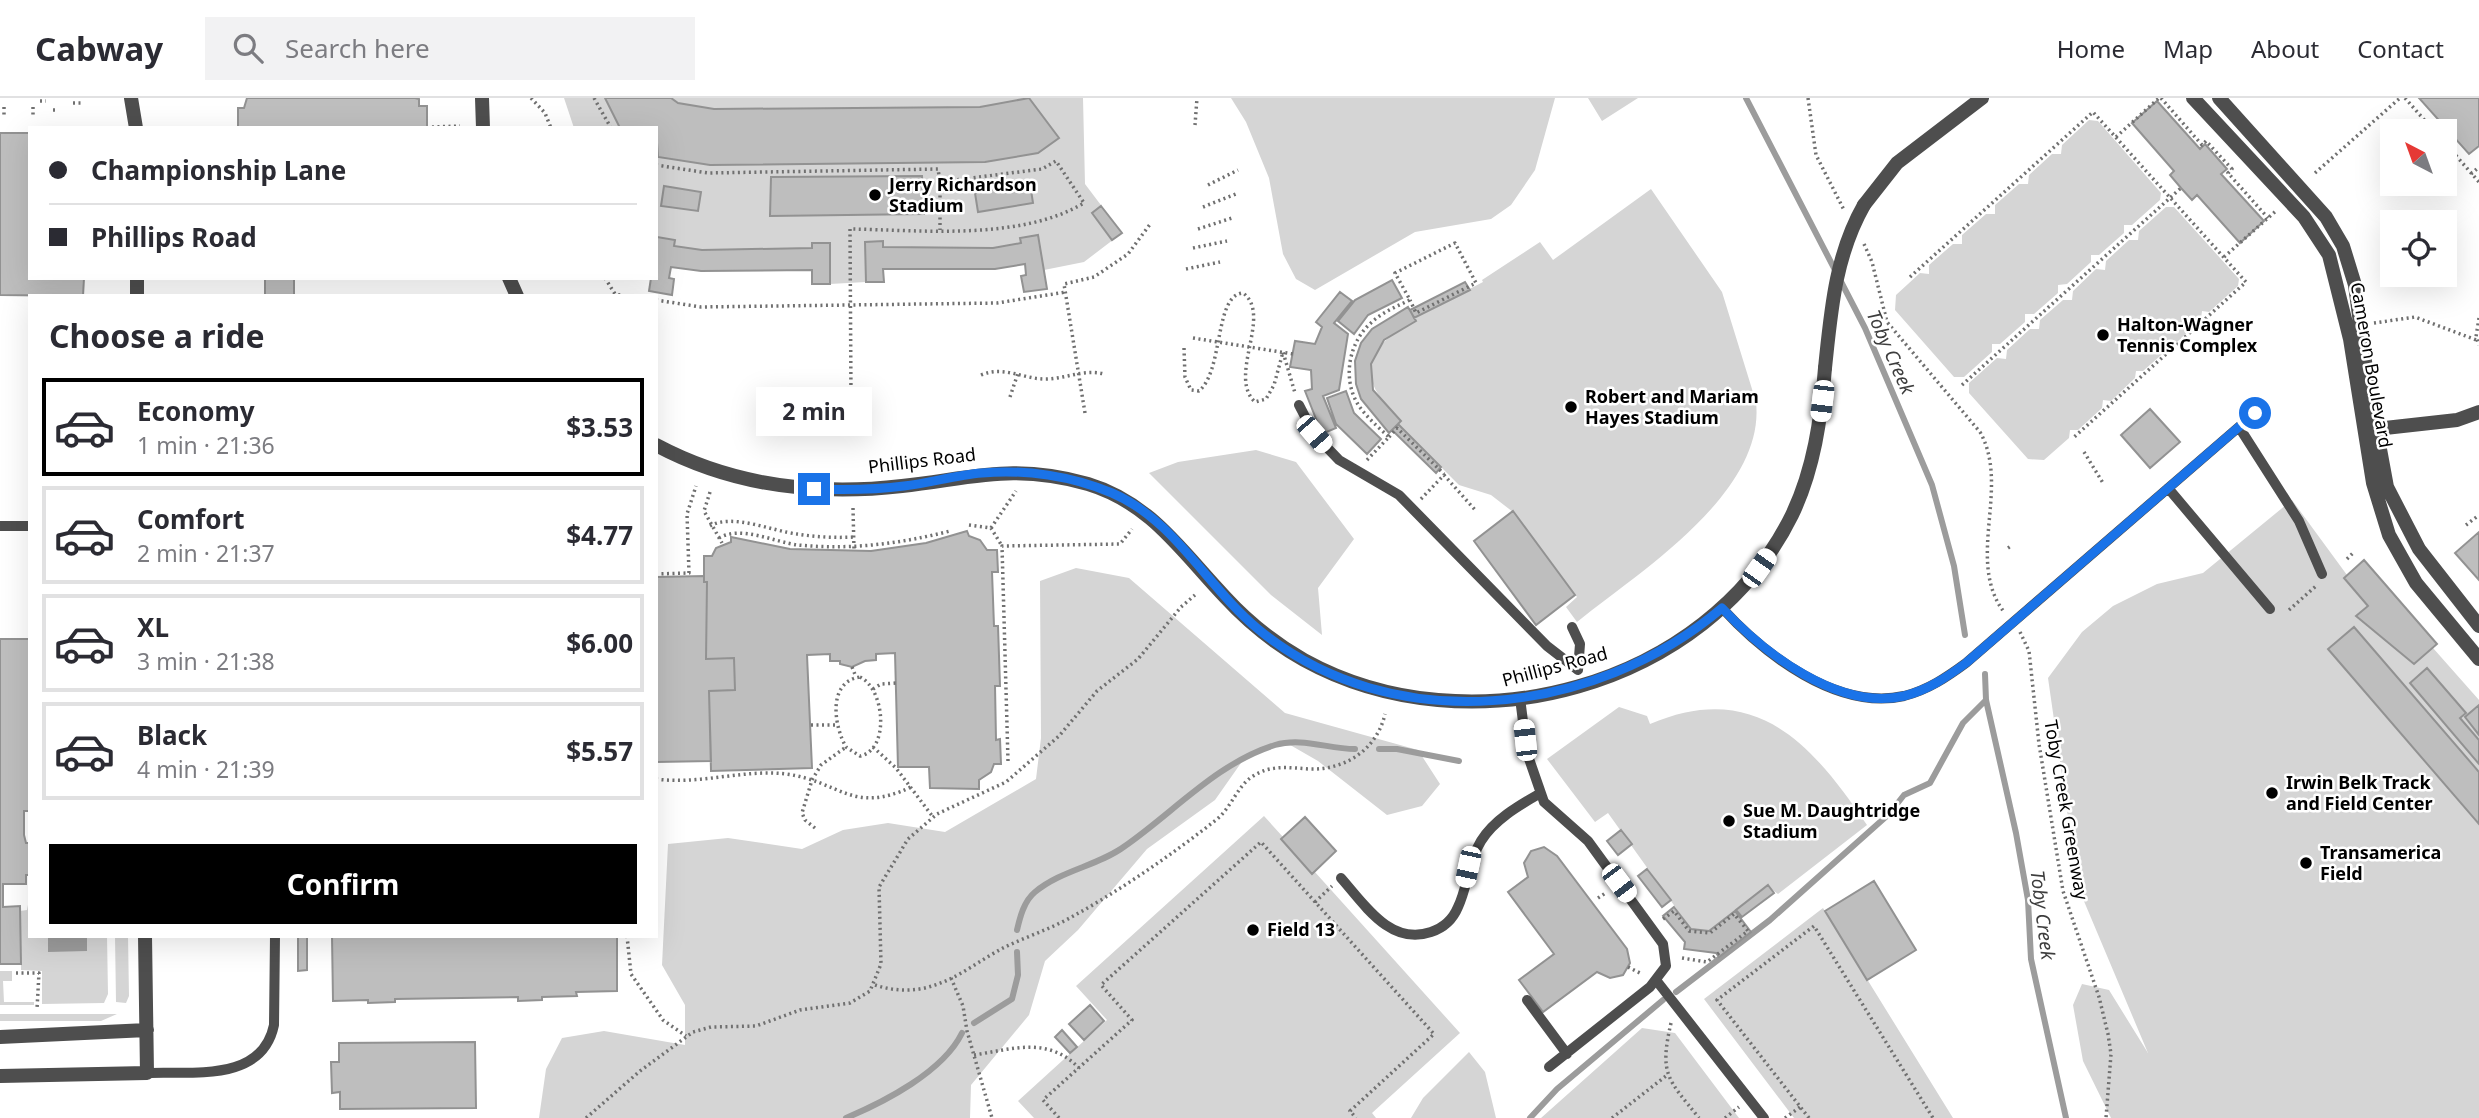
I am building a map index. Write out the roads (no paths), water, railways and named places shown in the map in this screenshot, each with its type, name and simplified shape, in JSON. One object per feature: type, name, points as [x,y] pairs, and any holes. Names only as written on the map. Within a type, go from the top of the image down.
[{"type":"street","points":[[131,98],[136,123]]},
{"type":"street","points":[[136,123],[139,98]]},
{"type":"street","points":[[482,98],[483,126]]},
{"type":"street","name":"Phillips Road","points":[[658,446],[722,474],[757,483],[798,488],[894,487],[998,472],[1024,472],[1086,484],[1124,498],[1151,517],[1176,540],[1248,620],[1284,648],[1320,668],[1368,687],[1420,700],[1472,703],[1520,698],[1580,676],[1660,652],[1722,608],[1769,554],[1800,496],[1817,435],[1838,271],[1850,232],[1864,205],[1897,163],[1982,98]]},
{"type":"street","name":"Cameron Boulevard","points":[[2193,98],[2317,233],[2333,267],[2370,429],[2387,487],[2404,526],[2436,574],[2479,626]]},
{"type":"street","name":"Cameron Boulevard","points":[[2220,98],[2326,217],[2343,246],[2354,285],[2376,497],[2395,548],[2423,592],[2479,659]]},
{"type":"street","points":[[2370,429],[2457,420],[2479,412]]},
{"type":"street","points":[[0,1076],[147,1073],[145,938]]},
{"type":"street","points":[[0,1037],[147,1030]]},
{"type":"lane","points":[[1299,405],[1314,434],[1339,460],[1385,486],[1412,508],[1547,646],[1580,676]]},
{"type":"lane","points":[[1722,608],[1763,649],[1798,671],[1857,694],[1887,698],[1907,695],[1932,686],[1966,663],[2255,413]]},
{"type":"lane","points":[[2239,427],[2299,521],[2322,573]]},
{"type":"lane","points":[[2168,488],[2270,608]]},
{"type":"lane","points":[[0,526],[28,526]]},
{"type":"lane","points":[[1572,626],[1580,644],[1580,676]]},
{"type":"lane","points":[[1520,698],[1527,753],[1539,794],[1549,809],[1588,841],[1660,936],[1667,961],[1656,980],[1549,1068]]},
{"type":"lane","points":[[1341,878],[1389,928],[1406,934],[1436,931],[1449,921],[1460,905],[1468,867],[1482,840],[1510,812],[1539,794]]},
{"type":"lane","points":[[147,1073],[225,1070],[243,1066],[260,1053],[267,1044],[274,1025],[275,938]]},
{"type":"lane","points":[[1656,980],[1764,1118]]},
{"type":"lane","points":[[1527,1000],[1567,1054]]},
{"type":"waterway","name":"Toby Creek","points":[[1746,98],[1865,328],[1932,485],[1954,566],[1965,635]]},
{"type":"waterway","name":"Toby Creek","points":[[1985,674],[1986,700],[2028,900],[2031,959],[2066,1118]]},
{"type":"waterway","points":[[1676,992],[1770,920],[1889,814],[1904,795],[1930,783],[1963,723],[1986,700]]},
{"type":"waterway","points":[[1017,930],[1025,905],[1035,892],[1056,878],[1114,853],[1215,776],[1254,753],[1275,745],[1295,742],[1355,749]]},
{"type":"waterway","points":[[1379,749],[1397,749],[1459,761]]},
{"type":"waterway","points":[[974,1023],[1012,999],[1018,975],[1017,952]]},
{"type":"waterway","points":[[1530,1118],[1557,1089],[1663,1000]]},
{"type":"waterway","points":[[846,1118],[894,1094],[927,1073],[953,1047],[962,1033]]},
{"type":"place","name":"Jerry Richardson Stadium","points":[[875,195]]},
{"type":"place","name":"Halton-Wagner Tennis Complex","points":[[2103,335]]},
{"type":"place","name":"Robert and Mariam Hayes Stadium","points":[[1571,407]]},
{"type":"place","name":"Irwin Belk Track and Field Center","points":[[2272,793]]},
{"type":"place","name":"Sue M. Daughtridge Stadium","points":[[1729,821]]},
{"type":"place","name":"Transamerica Field","points":[[2306,863]]},
{"type":"place","name":"Field 13","points":[[1253,930]]}]
